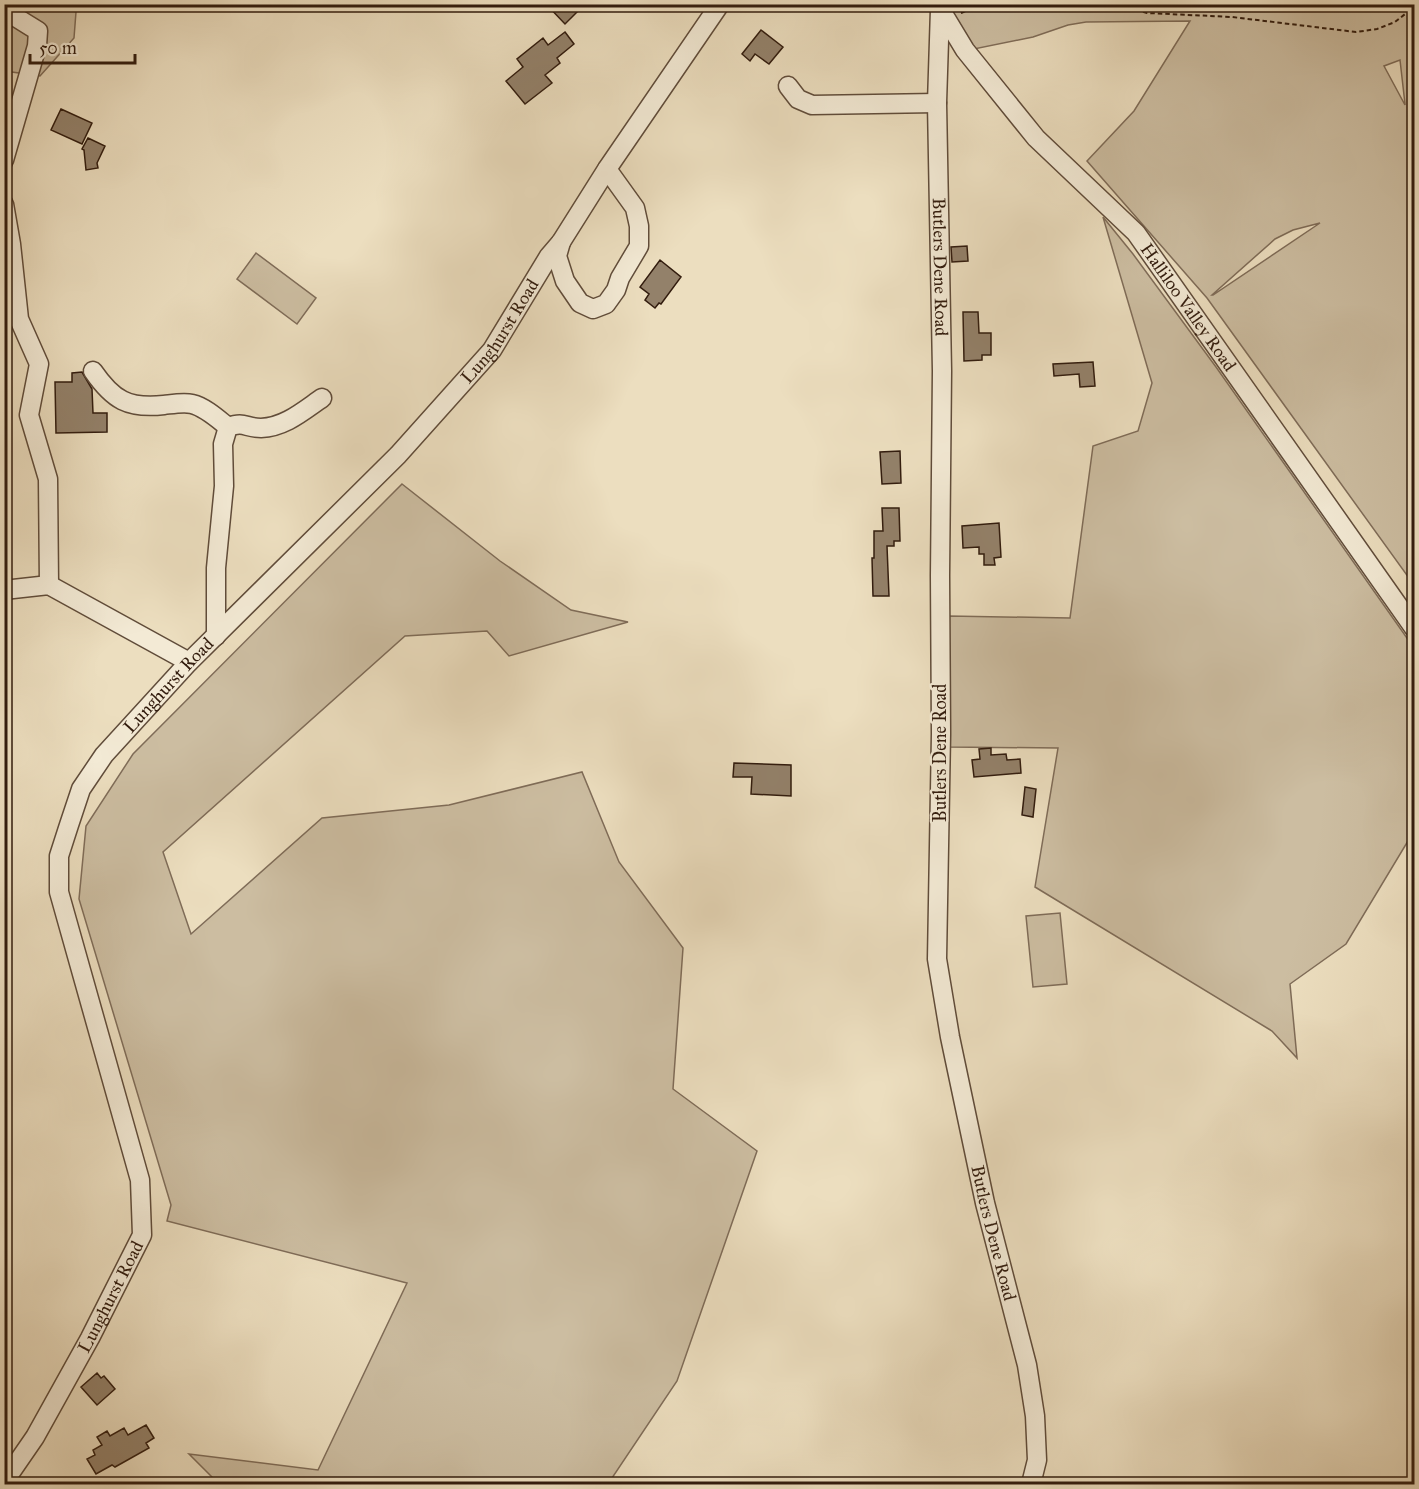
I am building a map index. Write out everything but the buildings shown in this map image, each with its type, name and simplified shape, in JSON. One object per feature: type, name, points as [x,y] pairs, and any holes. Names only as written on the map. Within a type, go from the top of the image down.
[{"type":"street","name":"Lunghurst Road","points":[[4,1482],[40,1427],[142,1235],[140,1180],[59,892],[59,856],[81,789],[104,755],[189,662],[398,455],[492,350],[533,280],[561,242],[720,4]]},
{"type":"street","points":[[4,10],[38,31],[37,46],[4,160]]},
{"type":"street","name":"Butlers Dene Road","points":[[941,11],[936,103],[942,370],[941,734],[937,958],[950,1037],[985,1203],[1027,1365],[1035,1416],[1037,1460],[1030,1485]]},
{"type":"street","name":"Halliloo Valley Road","points":[[941,11],[965,50],[1036,138],[1136,233],[1414,628]]},
{"type":"street","points":[[788,86],[798,99],[812,105],[936,103]]},
{"type":"street","points":[[561,242],[557,256],[564,280],[580,303],[593,309],[606,304],[639,246],[639,226],[635,208],[607,170]]},
{"type":"street","points":[[4,204],[19,319],[39,364],[29,415],[48,479],[49,585]]},
{"type":"street","points":[[93,371],[106,390],[131,405],[147,407],[194,404],[228,427]]},
{"type":"street","points":[[228,427],[240,423],[261,428],[288,422],[322,398]]},
{"type":"street","points":[[216,636],[216,568],[224,486],[223,444],[228,427]]},
{"type":"street","points":[[4,590],[49,585],[189,662]]},
{"type":"path","points":[[941,11],[983,4]]},
{"type":"path","points":[[1114,4],[1147,13],[1232,17],[1356,32],[1377,29],[1395,22],[1414,7]]},
{"type":"shaded area","points":[[5,5],[64,5],[76,12],[74,38],[40,76],[5,71]]},
{"type":"shaded area","points":[[946,5],[1414,5],[1414,585],[1207,298],[1087,161],[1134,111],[1190,21],[1086,22],[1068,25],[1033,37],[974,49]],"holes":[[[1400,60],[1405,104],[1405,105],[1384,66]],[[1320,223],[1213,295],[1212,295],[1275,239],[1293,230]]]},
{"type":"shaded area","points":[[1103,217],[1216,367],[1414,648],[1414,831],[1346,944],[1290,984],[1297,1058],[1272,1031],[1035,887],[1058,748],[949,747],[949,616],[1070,618],[1093,446],[1138,431],[1152,383]]},
{"type":"shaded area","points":[[256,253],[316,298],[297,324],[237,279]]},
{"type":"shaded area","points":[[402,484],[500,561],[571,610],[628,622],[509,656],[487,631],[405,636],[163,852],[191,934],[322,818],[449,805],[582,772],[619,862],[683,948],[673,1089],[757,1151],[677,1381],[608,1484],[219,1484],[189,1454],[318,1470],[407,1283],[167,1221],[171,1205],[79,899],[86,826],[133,754]]},
{"type":"shaded area","points":[[1060,913],[1067,984],[1033,987],[1026,916]]}]
